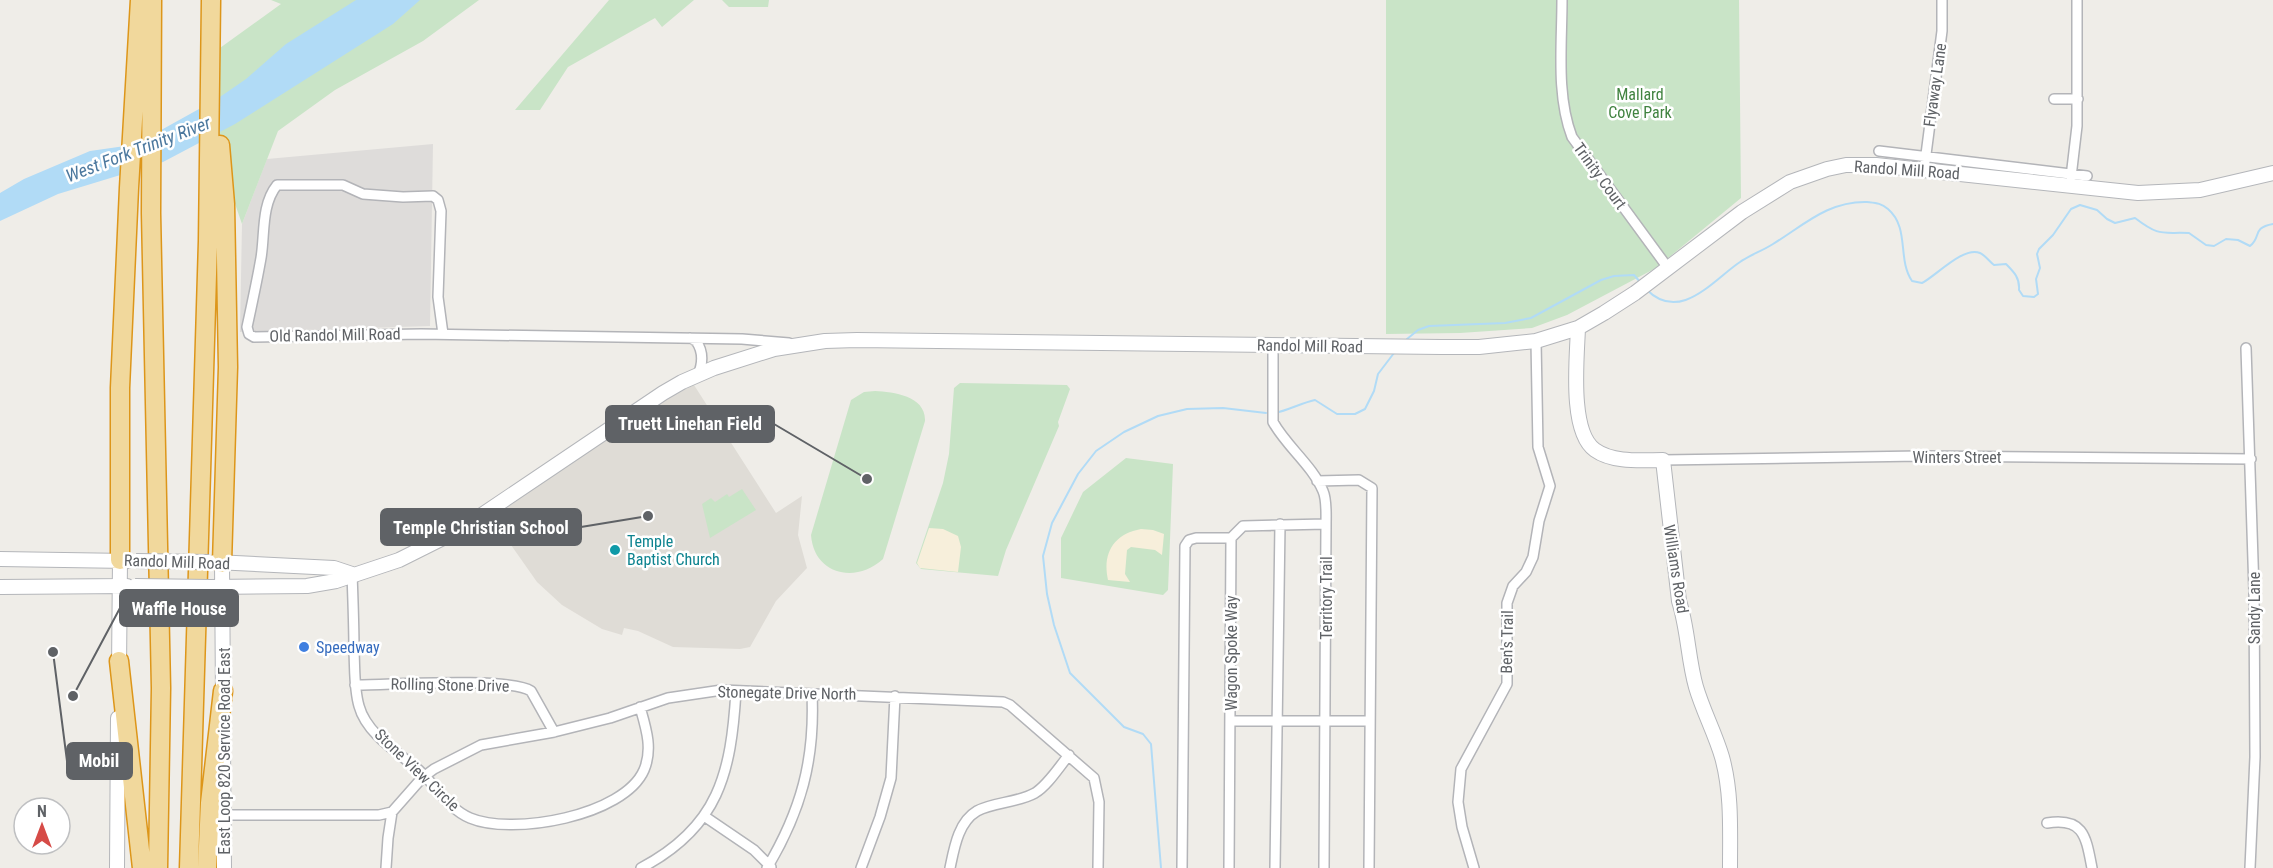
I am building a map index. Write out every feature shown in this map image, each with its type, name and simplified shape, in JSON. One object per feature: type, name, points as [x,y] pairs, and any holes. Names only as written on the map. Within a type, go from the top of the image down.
[{"type":"highway","points":[[128,561],[120,388],[141,0]]},
{"type":"highway","points":[[152,0],[151,213],[161,699],[158,868]]},
{"type":"highway","points":[[211,0],[217,204],[228,367],[215,562]]},
{"type":"highway","points":[[189,868],[217,204]]},
{"type":"highway","points":[[119,661],[142,868]]},
{"type":"highway","points":[[207,868],[210,803],[223,691]]},
{"type":"main road","name":"Randol Mill Road","points":[[0,587],[307,586],[336,581],[399,560],[445,537],[663,393],[698,375],[749,356],[800,344],[857,340],[1479,347],[1536,341],[1578,328],[1635,293],[1765,196],[1810,173],[1846,165],[1924,163],[2070,180],[2138,193],[2171,193],[2226,185],[2273,173]]},
{"type":"main road","points":[[1578,328],[1578,404],[1580,424],[1586,441],[1596,451],[1616,458],[1664,460]]},
{"type":"main road","name":"Williams Road","points":[[1664,460],[1671,545],[1696,688],[1722,758],[1727,782],[1730,868]]},
{"type":"main road","name":"Randol Mill Road","points":[[0,559],[215,562],[334,568],[352,574]]},
{"type":"main road","points":[[117,868],[120,587],[128,561]]},
{"type":"main road","name":"East Loop 820 Service Road East","points":[[215,562],[223,691],[224,868]]},
{"type":"street","name":"Trinity Court","points":[[1562,0],[1563,98],[1565,119],[1572,137],[1668,268]]},
{"type":"street","name":"Flyaway Lane","points":[[1924,163],[1942,31],[1942,0]]},
{"type":"street","points":[[2070,180],[2077,126],[2077,0]]},
{"type":"street","points":[[2054,99],[2078,99]]},
{"type":"street","name":"Randol Mill Road","points":[[1879,151],[1924,163]]},
{"type":"street","name":"Randol Mill Road","points":[[2070,180],[2087,176]]},
{"type":"street","name":"Old Randol Mill Road","points":[[443,334],[438,297],[441,211],[438,200],[433,196],[403,197],[363,194],[343,185],[277,185],[271,192],[262,230],[262,254],[247,327],[249,333],[254,337],[443,334],[687,337],[770,340],[800,344]]},
{"type":"street","points":[[687,337],[696,341],[702,352],[702,365],[698,375]]},
{"type":"street","name":"Ben's Trail","points":[[1474,868],[1462,827],[1458,802],[1461,769],[1507,684],[1508,603],[1513,586],[1526,572],[1533,557],[1539,521],[1550,486],[1538,447],[1536,341]]},
{"type":"street","name":"Territory Trail","points":[[1273,346],[1273,422],[1324,493],[1326,524],[1324,868]]},
{"type":"street","name":"Sandy Lane","points":[[2246,348],[2251,459],[2255,757],[2250,868]]},
{"type":"street","name":"Winters Street","points":[[1664,460],[1920,456],[2251,459]]},
{"type":"street","points":[[1317,481],[1359,480],[1372,488],[1369,868]]},
{"type":"street","points":[[1275,868],[1280,524]]},
{"type":"street","points":[[1182,868],[1185,546],[1189,540],[1196,538],[1231,538],[1243,526],[1326,524]]},
{"type":"street","name":"Wagon Spoke Way","points":[[1230,868],[1231,538]]},
{"type":"street","name":"Stone View Circle","points":[[352,574],[355,685],[364,718],[382,740],[426,775],[453,808],[468,818],[484,823],[515,824],[553,820],[589,812],[614,800],[635,784],[644,770],[648,742],[640,707]]},
{"type":"street","name":"Rolling Stone Drive","points":[[355,685],[491,684],[525,687],[531,691],[554,732]]},
{"type":"street","points":[[641,868],[660,858],[685,838],[704,816],[717,794],[728,761],[734,730],[736,691]]},
{"type":"street","name":"Stonegate Drive North","points":[[392,812],[426,775],[459,754],[481,745],[554,732],[685,694],[736,691],[1003,702],[1010,705],[1094,778],[1098,789],[1098,868]]},
{"type":"street","points":[[704,816],[754,850],[769,867],[793,819],[808,771],[812,745],[812,694]]},
{"type":"street","points":[[861,868],[880,817],[891,778],[895,696]]},
{"type":"street","points":[[1231,721],[1370,721]]},
{"type":"street","points":[[950,868],[955,844],[965,823],[977,811],[1019,800],[1036,792],[1069,755]]},
{"type":"street","points":[[224,815],[379,815],[392,812],[386,868]]},
{"type":"street","points":[[2047,822],[2061,820],[2073,823],[2080,828],[2087,841],[2092,868]]},
{"type":"shaded area","points":[[433,144],[430,326],[240,332],[242,224],[267,159]]},
{"type":"shaded area","points":[[694,385],[776,513],[802,496],[798,535],[807,568],[776,601],[750,647],[740,649],[673,647],[638,631],[624,628],[622,635],[602,629],[562,605],[537,582],[492,518],[608,437],[670,397]]},
{"type":"green space","points":[[271,0],[479,0],[423,41],[335,90],[278,131],[242,224],[224,172],[204,95],[206,58],[281,4]]},
{"type":"green space","points":[[609,0],[694,0],[662,27],[655,18],[568,67],[540,110],[515,110]]},
{"type":"green space","points":[[722,0],[769,0],[768,7],[729,7]]},
{"type":"green space","name":"Mallard Cove Park","points":[[1386,0],[1739,0],[1741,198],[1656,268],[1567,315],[1532,328],[1460,333],[1386,334]]},
{"type":"green space","points":[[960,383],[1067,385],[1070,389],[1058,422],[1059,426],[1006,550],[998,576],[921,569],[916,563],[943,483],[949,454],[954,388]]},
{"type":"green space","points":[[864,392],[899,394],[915,401],[924,413],[925,421],[883,559],[872,567],[849,573],[828,567],[820,559],[814,549],[811,535],[851,400]]},
{"type":"green space","points":[[1126,458],[1173,464],[1168,590],[1163,595],[1061,578],[1061,538],[1083,492]]},
{"type":"green space","points":[[742,489],[756,510],[710,538],[702,504],[711,498],[715,502],[727,494],[729,497]]},
{"type":"sand","points":[[929,528],[943,529],[958,536],[961,547],[958,572],[920,568],[917,563]]},
{"type":"sand","points":[[1141,529],[1164,534],[1162,555],[1155,550],[1131,547],[1127,550],[1125,574],[1130,582],[1108,580],[1107,561],[1112,546],[1124,535]]},
{"type":"water","name":"West Fork Trinity River","points":[[356,0],[420,0],[393,24],[235,124],[163,162],[58,194],[0,221],[0,193],[24,179],[90,151],[125,146],[154,134],[217,99],[246,79],[286,44]]},
{"type":"waterway","points":[[1646,289],[1659,299],[1671,302],[1684,301],[1707,288],[1744,260],[1817,216],[1840,205],[1853,203],[1881,204],[1895,217],[1901,234],[1905,263],[1912,281],[1922,283],[1958,258],[1973,252],[1982,254],[1994,265],[2006,264],[2016,276],[2023,296],[2034,297],[2038,294],[2036,279],[2040,268],[2037,254],[2039,249],[2053,235],[2071,209],[2080,205],[2097,210],[2115,223],[2135,218],[2156,231],[2189,233],[2206,245],[2214,246],[2226,239],[2238,240],[2250,246],[2254,243],[2259,230],[2273,224]]},
{"type":"waterway","points":[[1407,339],[1418,330],[1429,326],[1505,323],[1531,318],[1601,280],[1614,276],[1634,275],[1641,283]]},
{"type":"waterway","points":[[1275,413],[1315,400],[1337,414],[1355,414],[1365,409],[1374,391],[1378,374],[1394,353]]},
{"type":"waterway","points":[[1161,868],[1151,744],[1143,734],[1124,727],[1070,673],[1054,625],[1047,594],[1043,556],[1052,523],[1078,474],[1096,451],[1124,432],[1158,416],[1187,409],[1223,408],[1266,413]]},
{"type":"place","name":"Truett Linehan Field","points":[[867,479]]},
{"type":"place","name":"Temple Christian School","points":[[648,516]]},
{"type":"place","name":"Temple Baptist Church","points":[[615,550]]},
{"type":"place","name":"Speedway","points":[[304,647]]},
{"type":"place","name":"Mobil","points":[[53,652]]},
{"type":"place","name":"Waffle House","points":[[73,696]]}]
